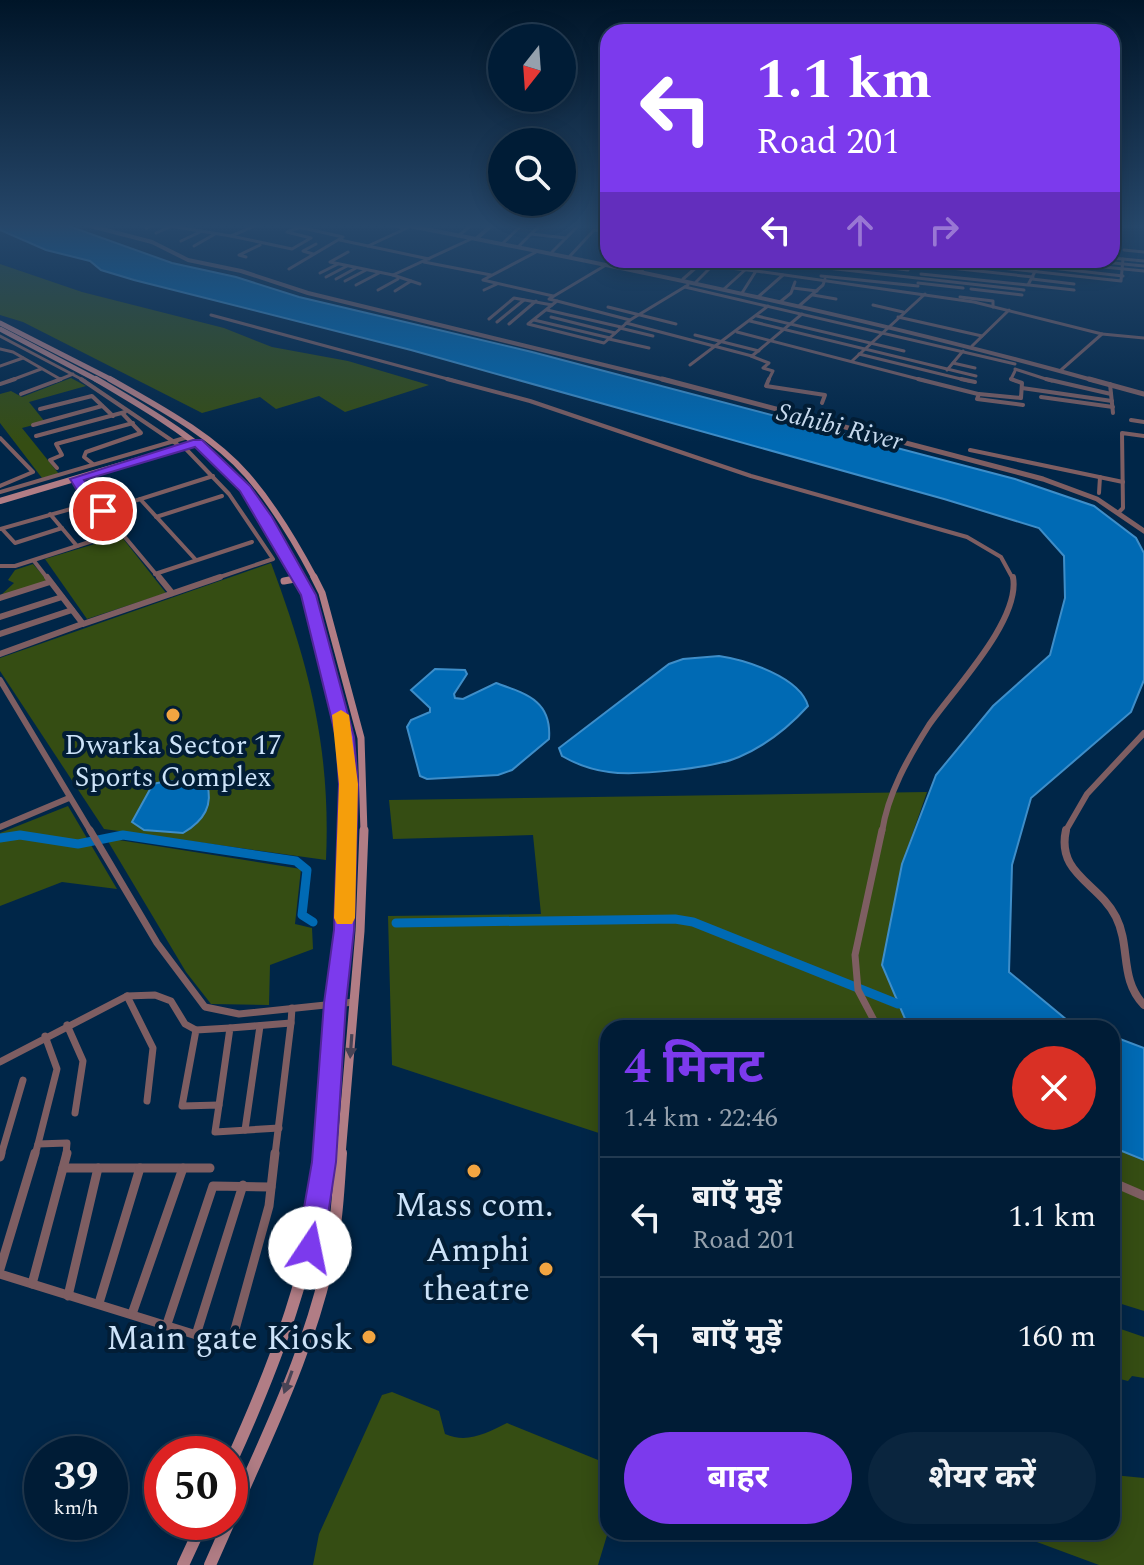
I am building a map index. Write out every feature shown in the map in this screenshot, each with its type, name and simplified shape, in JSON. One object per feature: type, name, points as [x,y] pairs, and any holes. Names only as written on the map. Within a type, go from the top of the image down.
[{"type":"main road","points":[[0,326],[13,338],[76,367],[198,438],[245,488],[286,550],[300,578],[324,646],[345,737],[349,784],[344,930],[335,1003],[324,1162],[315,1227],[285,1333],[242,1436]]},
{"type":"main road","points":[[0,326],[85,364],[198,438],[247,475],[299,548],[322,593],[361,738],[364,841],[334,1232],[327,1273],[275,1418],[248,1478]]},
{"type":"main road","points":[[0,497],[175,442],[198,438]]},
{"type":"main road","points":[[0,497],[77,479],[184,447],[198,438]]},
{"type":"main road","points":[[284,581],[300,578]]},
{"type":"main road","points":[[183,1565],[195,1540]]},
{"type":"main road","points":[[210,1565],[221,1540]]},
{"type":"street","points":[[325,297],[652,376],[978,461],[1079,491],[1119,512],[1144,531]]},
{"type":"street","points":[[547,297],[554,303]]},
{"type":"street","points":[[554,303],[528,325],[602,343],[628,322],[669,297]]},
{"type":"street","points":[[737,297],[768,306],[805,311]]},
{"type":"street","points":[[746,297],[1061,370],[1144,394]]},
{"type":"street","points":[[758,297],[799,306],[805,311]]},
{"type":"street","points":[[780,302],[785,297]]},
{"type":"street","points":[[799,306],[810,297]]},
{"type":"street","points":[[829,297],[836,299]]},
{"type":"street","points":[[852,361],[921,297]]},
{"type":"street","points":[[939,297],[993,304]]},
{"type":"street","points":[[961,297],[1102,334],[1144,338]]},
{"type":"street","points":[[993,304],[995,297]]},
{"type":"street","points":[[509,324],[537,302],[551,298]]},
{"type":"street","points":[[489,319],[513,299],[554,303],[751,356],[769,363],[763,368],[773,370],[766,386],[825,395],[822,403]]},
{"type":"street","points":[[497,322],[524,300]]},
{"type":"street","points":[[873,305],[903,312]]},
{"type":"street","points":[[690,365],[768,306]]},
{"type":"street","points":[[608,307],[676,324]]},
{"type":"street","points":[[546,310],[653,336]]},
{"type":"street","points":[[937,382],[967,348],[1009,310]]},
{"type":"street","points":[[751,356],[805,311]]},
{"type":"street","points":[[545,322],[557,313]]},
{"type":"street","points":[[211,315],[530,401],[751,476],[967,537],[1003,558],[1014,581],[1012,601],[976,661],[931,723],[886,811],[877,868],[863,909],[856,958],[858,986],[874,1020]]},
{"type":"street","points":[[757,316],[904,351]]},
{"type":"street","points":[[551,317],[615,333]]},
{"type":"street","points":[[898,317],[982,336]]},
{"type":"street","points":[[534,320],[649,348]]},
{"type":"street","points":[[750,321],[976,376]]},
{"type":"street","points":[[737,332],[978,394],[1018,398],[1022,397],[1022,382],[1011,379],[1017,361]]},
{"type":"street","points":[[1061,370],[1102,334]]},
{"type":"street","points":[[695,335],[759,351]]},
{"type":"street","points":[[0,336],[13,338],[73,374],[175,442]]},
{"type":"street","points":[[0,343],[13,338]]},
{"type":"street","points":[[0,349],[7,349],[60,379]]},
{"type":"street","points":[[859,354],[975,382]]},
{"type":"street","points":[[0,366],[23,358]]},
{"type":"street","points":[[953,363],[975,368]]},
{"type":"street","points":[[0,384],[41,369]]},
{"type":"street","points":[[1015,371],[1111,394]]},
{"type":"street","points":[[21,394],[73,374]]},
{"type":"street","points":[[1110,384],[1113,407]]},
{"type":"street","points":[[1022,388],[1113,407]]},
{"type":"street","points":[[75,392],[81,398]]},
{"type":"street","points":[[978,394],[978,399],[1023,405]]},
{"type":"street","points":[[40,409],[93,396],[113,416]]},
{"type":"street","points":[[1041,397],[1113,407]]},
{"type":"street","points":[[33,425],[102,406]]},
{"type":"street","points":[[36,436],[131,410]]},
{"type":"street","points":[[92,463],[84,455],[87,451],[140,434],[122,413]]},
{"type":"street","points":[[1131,420],[1144,422]]},
{"type":"street","points":[[133,423],[56,444],[62,455],[50,460],[60,469],[175,442]]},
{"type":"street","points":[[1119,512],[1123,508],[1122,433],[1144,436]]},
{"type":"street","points":[[0,438],[33,472],[0,486]]},
{"type":"street","points":[[0,654],[273,559],[244,514],[184,447]]},
{"type":"street","points":[[970,450],[1123,482]]},
{"type":"street","points":[[0,497],[92,463]]},
{"type":"street","points":[[103,511],[213,476]]},
{"type":"street","points":[[1099,493],[1100,477]]},
{"type":"street","points":[[77,479],[92,503],[103,511],[172,593]]},
{"type":"street","points":[[156,517],[222,496]]},
{"type":"street","points":[[140,499],[196,560]]},
{"type":"street","points":[[62,528],[15,543],[1,529],[92,503]]},
{"type":"street","points":[[50,514],[77,546]]},
{"type":"street","points":[[0,566],[11,567],[34,561],[120,532]]},
{"type":"street","points":[[155,574],[252,542]]},
{"type":"street","points":[[34,561],[82,624]]},
{"type":"street","points":[[0,598],[50,582]]},
{"type":"street","points":[[0,617],[62,597]]},
{"type":"street","points":[[0,634],[72,610]]},
{"type":"street","points":[[0,680],[69,798],[101,844],[157,943],[205,1007],[239,1014],[354,1002]]},
{"type":"street","points":[[1144,733],[1089,792],[1065,828],[1062,846],[1067,862],[1116,917],[1127,982],[1144,1005]]},
{"type":"street","points":[[0,827],[69,798]]},
{"type":"street","points":[[0,1062],[127,996],[155,995],[171,1001],[185,1024],[196,1030],[291,1023]]},
{"type":"street","points":[[127,996],[153,1048],[147,1101]]},
{"type":"street","points":[[45,1036],[57,1069],[0,1272],[219,1342],[234,1333],[269,1206],[292,1008]]},
{"type":"street","points":[[67,1025],[83,1061],[75,1113]]},
{"type":"street","points":[[245,1130],[260,1026]]},
{"type":"street","points":[[230,1028],[215,1132],[279,1128]]},
{"type":"street","points":[[196,1030],[182,1106],[219,1105]]},
{"type":"street","points":[[0,1157],[23,1080]]},
{"type":"street","points":[[32,1284],[67,1143],[38,1144]]},
{"type":"street","points":[[63,1168],[210,1168]]},
{"type":"street","points":[[68,1296],[98,1168]]},
{"type":"street","points":[[99,1303],[140,1168]]},
{"type":"street","points":[[132,1314],[183,1168]]},
{"type":"street","points":[[196,1335],[243,1185]]},
{"type":"street","points":[[167,1324],[213,1186],[271,1187]]},
{"type":"street","points":[[1120,1186],[1144,1196]]},
{"type":"green space","points":[[0,297],[102,297],[224,328],[272,347],[348,361],[429,385],[345,412],[319,396],[276,409],[260,397],[202,413],[23,322],[0,315]]},
{"type":"green space","points":[[71,378],[86,386],[29,402],[45,422],[22,428],[59,474],[42,478],[0,423],[0,394],[11,391],[22,397]]},
{"type":"green space","points":[[121,536],[166,593],[87,619],[45,559]]},
{"type":"green space","name":"Dwarka Sector 17 Sports Complex","points":[[271,563],[296,637],[315,708],[325,781],[326,860],[104,829],[0,671],[0,658]]},
{"type":"green space","points":[[33,564],[48,581],[0,596],[14,583],[8,580],[15,570]]},
{"type":"green space","points":[[927,792],[902,864],[882,964],[906,1020],[600,1020],[600,1133],[392,1065],[388,916],[541,914],[533,835],[393,839],[389,800]]},
{"type":"green space","points":[[68,806],[117,889],[62,882],[0,906],[0,833]]},
{"type":"green space","points":[[106,838],[301,869],[295,924],[312,928],[313,949],[270,965],[269,1005],[211,1004],[186,972]]},
{"type":"green space","points":[[1120,1150],[1144,1160],[1144,1311],[1120,1304]]},
{"type":"green space","points":[[1120,1329],[1144,1337],[1144,1378],[1132,1376],[1128,1381],[1120,1379]]},
{"type":"green space","points":[[392,1392],[439,1411],[445,1434],[453,1437],[477,1436],[507,1423],[600,1461],[600,1540],[606,1540],[598,1565],[313,1565],[319,1534],[382,1395]]},
{"type":"green space","points":[[1120,1476],[1144,1478],[1144,1565],[1099,1565],[1032,1540],[1120,1540]]},
{"type":"water","points":[[201,297],[299,297],[532,352],[1015,479],[1094,506],[1136,538],[1144,553],[1144,680],[1131,712],[1031,798],[1012,865],[1009,972],[1067,1020],[906,1020],[882,965],[902,864],[936,775],[993,706],[1050,655],[1065,598],[1064,556],[1039,528],[411,350]]},
{"type":"water","points":[[719,656],[743,661],[783,678],[795,687],[808,706],[785,729],[759,747],[712,765],[621,773],[590,768],[562,756],[559,748],[669,664],[683,659]]},
{"type":"water","points":[[435,669],[465,670],[467,674],[454,694],[455,698],[463,699],[496,683],[527,696],[542,707],[549,726],[549,739],[512,770],[498,775],[427,779],[420,776],[407,727],[411,720],[430,712],[430,708],[411,690]]},
{"type":"water","points":[[167,781],[207,784],[209,800],[205,813],[183,833],[144,830],[132,822],[153,784]]},
{"type":"water","points":[[1120,1039],[1144,1048],[1144,1160],[1120,1150]]},
{"type":"waterway","points":[[0,838],[20,835],[78,844],[123,835],[296,861],[307,870],[302,915],[313,922]]},
{"type":"waterway","points":[[396,923],[675,919],[693,922],[898,1004],[907,1003]]},
{"type":"slow traffic","points":[[341,715],[349,784],[344,918]]},
{"type":"place","name":"Dwarka Sector 17 Sports Complex","points":[[173,715]]},
{"type":"place","name":"Mass com.","points":[[474,1171]]},
{"type":"place","name":"Amphi theatre","points":[[546,1269]]},
{"type":"place","name":"Main gate Kiosk","points":[[369,1337]]},
{"type":"route","points":[[103,511],[92,503],[77,479],[198,442],[245,488],[265,517],[309,595],[321,634],[345,737],[349,784],[344,930],[335,1003],[324,1162],[310,1248]]},
{"type":"water label","name":"Sahibi River","points":[[840,426]]}]
